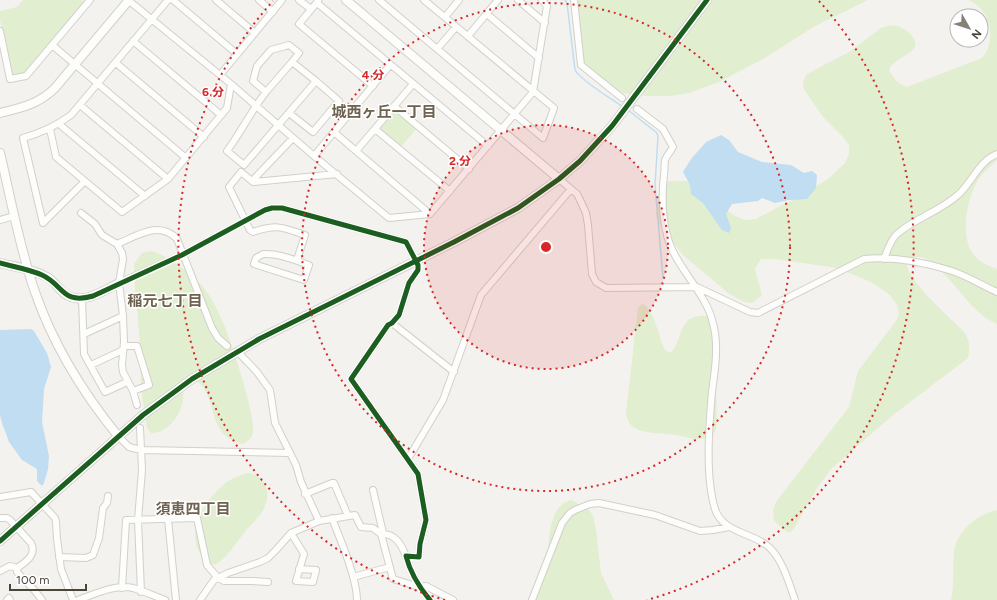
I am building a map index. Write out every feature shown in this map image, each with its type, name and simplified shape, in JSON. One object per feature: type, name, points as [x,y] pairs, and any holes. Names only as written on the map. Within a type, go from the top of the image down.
[{"type":"street","points":[[0,112],[26,106],[47,95],[128,0],[231,84],[388,218],[430,214],[533,92],[547,6],[542,0]]},
{"type":"street","points":[[85,181],[43,223],[23,138],[38,134],[59,124],[80,105],[168,0]]},
{"type":"street","points":[[173,0],[237,54]]},
{"type":"street","points":[[216,0],[255,32]]},
{"type":"street","points":[[259,0],[273,12]]},
{"type":"street","points":[[220,75],[282,0]]},
{"type":"street","points":[[300,0],[311,9]]},
{"type":"street","points":[[346,0],[577,194],[586,213],[592,274],[596,282],[606,288],[696,287],[750,312],[758,313],[864,260],[884,259],[912,261],[950,270],[997,292]]},
{"type":"street","points":[[379,0],[543,138],[554,108],[424,0]]},
{"type":"street","points":[[445,17],[459,0]]},
{"type":"street","points":[[468,36],[498,0]]},
{"type":"street","points":[[518,0],[545,23]]},
{"type":"street","points":[[574,0],[581,65],[622,98]]},
{"type":"street","points":[[0,541],[118,436],[148,411],[192,379],[259,339],[518,208],[560,179],[580,161],[612,126],[707,0]]},
{"type":"street","points":[[0,31],[10,79],[26,76],[88,1]]},
{"type":"street","points":[[373,86],[299,24],[318,1],[390,65],[488,146]]},
{"type":"street","points":[[487,14],[539,58]]},
{"type":"street","points":[[437,49],[456,27]]},
{"type":"street","points":[[133,41],[222,115]]},
{"type":"street","points":[[52,45],[186,158]]},
{"type":"street","points":[[266,92],[253,81],[257,66],[271,50],[289,45],[299,53],[266,92],[227,151],[244,165],[316,81]]},
{"type":"street","points":[[290,113],[313,132],[339,101],[292,62]]},
{"type":"street","points":[[116,63],[204,136]]},
{"type":"street","points":[[314,156],[390,65]]},
{"type":"street","points":[[50,129],[56,157],[122,212],[168,179],[186,158],[227,108],[231,84]]},
{"type":"street","points":[[356,151],[413,84]]},
{"type":"street","points":[[80,105],[168,179]]},
{"type":"street","points":[[394,106],[469,169]]},
{"type":"street","points":[[637,109],[662,129],[673,147],[665,159],[662,191],[666,231],[669,244],[675,257],[696,287],[713,322],[716,345],[710,413],[709,471],[715,510],[721,520],[729,527],[760,540],[770,548],[780,562],[795,600]]},
{"type":"street","points":[[59,124],[145,196]]},
{"type":"street","points":[[375,129],[450,191]]},
{"type":"street","points":[[334,132],[430,214]]},
{"type":"street","points":[[252,181],[293,138]]},
{"type":"street","points":[[0,152],[27,269],[42,311],[60,350],[89,399],[118,436],[129,447],[142,450],[290,453]]},
{"type":"street","points":[[884,259],[895,235],[913,222],[949,202],[960,194],[985,163],[992,156],[997,154]]},
{"type":"street","points":[[297,260],[305,235],[282,227],[272,226],[253,232],[250,230],[229,187],[241,172],[252,181],[337,174]]},
{"type":"street","points":[[408,459],[443,400],[454,372],[476,304],[481,295],[571,189]]},
{"type":"street","points":[[0,263],[27,269],[48,278],[71,297],[82,299],[93,296],[182,255],[245,220],[272,208],[282,208],[406,242],[416,260],[418,270],[409,283],[399,314],[392,323],[388,325],[351,379],[418,474],[426,520],[420,544],[420,557],[406,556]]},
{"type":"street","points":[[81,213],[95,224],[102,235],[117,244],[123,259],[120,283],[123,316],[122,365],[123,372],[133,391],[137,405]]},
{"type":"street","points":[[0,220],[14,216]]},
{"type":"street","points":[[117,244],[156,229],[165,230],[172,233],[177,239],[182,255],[212,328],[218,338],[227,346]]},
{"type":"street","points":[[263,254],[272,254],[297,260],[309,265],[304,280],[254,264],[256,258],[263,254]]},
{"type":"street","points":[[82,299],[84,354],[105,392],[127,382]]},
{"type":"street","points":[[84,334],[123,316]]},
{"type":"street","points":[[392,323],[454,372]]},
{"type":"street","points":[[90,365],[123,348],[137,346],[148,385],[133,391]]},
{"type":"street","points":[[237,351],[257,372],[270,390],[275,424],[296,465],[305,494],[319,521]]},
{"type":"street","points":[[140,428],[142,470],[138,520],[141,592]]},
{"type":"street","points":[[305,494],[334,483],[348,516]]},
{"type":"street","points":[[373,490],[393,579],[419,587],[426,586],[453,600]]},
{"type":"street","points":[[0,497],[30,492],[41,505],[52,514],[56,522],[61,569],[73,600]]},
{"type":"street","points":[[59,557],[86,558],[93,555],[99,538],[103,508],[107,503],[108,496]]},
{"type":"street","points":[[532,600],[562,523],[570,513],[584,506],[599,503],[655,515],[700,531],[729,527]]},
{"type":"street","points":[[200,600],[214,580],[228,573],[268,558],[291,533],[319,521],[355,515],[361,527],[373,528],[382,533],[389,534],[398,541],[419,587],[430,600]]},
{"type":"street","points":[[0,518],[7,518],[16,526],[33,547],[31,557],[17,568]]},
{"type":"street","points":[[122,588],[126,520],[197,518],[207,565],[218,578],[224,582],[268,582]]},
{"type":"street","points":[[332,518],[353,577],[357,592],[357,600]]},
{"type":"street","points":[[168,519],[176,600]]},
{"type":"street","points":[[291,533],[304,554],[299,569]]},
{"type":"street","points":[[0,571],[10,566],[17,568]]},
{"type":"street","points":[[353,577],[390,567]]},
{"type":"street","points":[[17,568],[17,572],[42,600]]},
{"type":"street","points":[[78,600],[107,590],[122,588],[132,588],[165,600]]},
{"type":"street","points":[[7,600],[8,598],[10,600]]},
{"type":"green space","points":[[23,0],[82,0],[84,4],[25,74],[14,76],[12,75],[0,20],[0,11],[17,7]]},
{"type":"green space","points":[[576,0],[868,0],[815,26],[763,59],[719,82],[689,93],[671,96],[646,96],[623,93],[613,88],[582,64]]},
{"type":"green space","points":[[969,0],[997,0],[997,160],[982,174],[974,188],[968,207],[966,228],[969,247],[974,255],[984,264],[997,269],[997,324],[975,309],[948,278],[933,264],[920,257],[914,258],[910,261],[907,264],[909,272],[922,290],[965,333],[969,345],[968,358],[893,415],[831,469],[805,508],[794,529],[787,532],[774,521],[773,510],[776,502],[849,407],[858,371],[896,321],[899,314],[897,305],[890,295],[871,282],[837,268],[775,259],[761,259],[755,269],[762,295],[753,303],[744,302],[728,293],[683,255],[659,224],[656,215],[658,196],[661,189],[669,181],[694,182],[735,216],[745,220],[756,219],[828,179],[845,163],[849,154],[849,145],[823,117],[804,89],[803,85],[807,74],[849,52],[881,28],[890,26],[898,26],[902,28],[914,39],[915,44],[911,52],[896,61],[889,70],[896,80],[907,87],[982,58],[989,48],[989,8],[979,8]]},
{"type":"green space","points":[[395,110],[417,128],[401,147],[380,129],[380,127]]},
{"type":"green space","points":[[151,251],[164,256],[199,282],[207,292],[219,313],[238,366],[251,413],[253,433],[250,439],[243,444],[231,440],[223,433],[214,417],[209,398],[198,382],[191,381],[186,387],[181,407],[172,423],[157,433],[151,433],[147,428],[141,389],[140,343],[134,264],[142,253]]},
{"type":"green space","points":[[642,304],[645,305],[651,314],[663,346],[668,352],[671,352],[675,347],[684,325],[688,321],[702,316],[714,321],[717,423],[715,432],[711,436],[703,439],[695,439],[677,435],[653,433],[639,430],[628,421],[626,413],[638,308]]},
{"type":"green space","points":[[247,473],[260,478],[267,489],[264,509],[222,560],[214,565],[209,564],[201,556],[197,547],[195,537],[199,518],[209,500],[222,486],[232,479]]},
{"type":"green space","points":[[571,500],[587,508],[593,515],[601,573],[614,600],[531,600],[545,572],[552,520],[556,511],[562,504]]},
{"type":"green space","points":[[997,510],[997,600],[951,600],[953,588],[954,551],[956,543],[964,530],[976,519]]},
{"type":"water","points":[[721,135],[729,140],[738,152],[762,162],[791,165],[804,173],[812,171],[817,175],[816,188],[807,199],[789,200],[775,203],[762,198],[758,201],[732,204],[726,214],[731,228],[729,233],[722,230],[703,203],[691,194],[690,185],[683,172],[691,159],[706,142]]},
{"type":"water","points":[[31,329],[34,331],[47,353],[51,367],[44,389],[42,422],[49,456],[48,469],[42,486],[37,481],[37,469],[22,460],[9,442],[0,415],[0,330]]},
{"type":"waterway","points":[[565,0],[567,3],[575,70],[583,79],[623,107]]},
{"type":"waterway","points":[[628,110],[657,133],[658,137],[655,185],[663,278]]},
{"type":"cycle path","points":[[0,541],[143,415],[192,379],[259,339],[454,242],[518,208],[559,179],[580,161],[612,126],[707,0]]},
{"type":"cycle path","points":[[0,263],[42,275],[69,296],[75,298],[93,296],[182,255],[265,210],[272,208],[282,208],[406,242],[418,265],[418,270],[409,283],[399,315],[392,323],[388,325],[351,379],[418,474],[426,520],[420,544],[419,557],[406,556],[415,579],[430,600]]},
{"type":"district","name":"城西ヶ丘一丁目","points":[[384,112]]},
{"type":"district","name":"稲元七丁目","points":[[165,301]]},
{"type":"district","name":"須恵四丁目","points":[[193,509]]}]
